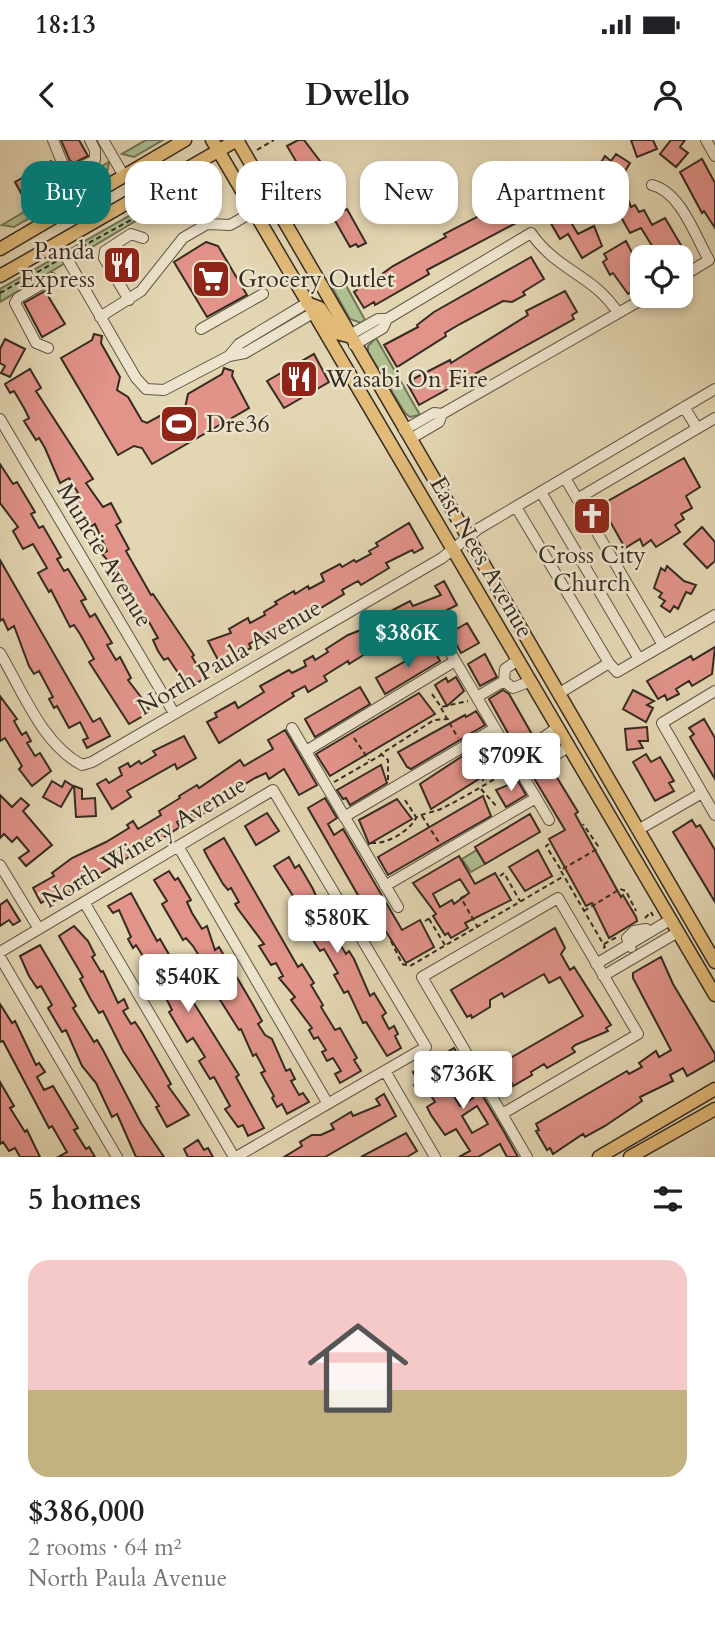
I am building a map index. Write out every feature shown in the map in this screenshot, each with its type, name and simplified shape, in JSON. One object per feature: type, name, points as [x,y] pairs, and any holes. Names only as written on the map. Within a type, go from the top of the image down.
[{"type":"main road","points":[[0,263],[2,244],[185,140]]},
{"type":"main road","points":[[0,276],[215,146],[237,140]]},
{"type":"main road","name":"East Nees Avenue","points":[[237,140],[351,340],[715,961]]},
{"type":"main road","name":"East Nees Avenue","points":[[215,146],[236,182]]},
{"type":"main road","name":"East Nees Avenue","points":[[260,224],[715,995]]},
{"type":"main road","points":[[310,308],[320,308],[337,333],[351,340]]},
{"type":"main road","points":[[569,747],[594,773],[624,823],[629,828],[638,830]]},
{"type":"main road","points":[[599,1157],[715,1090]]},
{"type":"main road","points":[[630,1157],[715,1109]]},
{"type":"street","points":[[53,140],[61,162],[69,170],[75,171],[95,160],[90,140]]},
{"type":"street","points":[[103,140],[124,176]]},
{"type":"street","points":[[706,140],[715,156]]},
{"type":"street","points":[[652,185],[662,187],[673,198],[709,260],[693,269]]},
{"type":"street","points":[[100,317],[141,291],[183,238],[207,224],[230,225],[236,222]]},
{"type":"street","points":[[351,340],[378,318],[387,319],[531,233],[559,264],[598,287],[618,313]]},
{"type":"street","points":[[129,300],[104,258],[105,251],[131,234],[144,238]]},
{"type":"street","points":[[58,243],[136,378],[150,391],[164,390],[229,356],[239,344],[310,308]]},
{"type":"street","points":[[48,348],[36,344],[15,303],[18,298],[52,278]]},
{"type":"street","points":[[201,329],[263,294]]},
{"type":"street","points":[[407,435],[439,422],[442,414],[630,306]]},
{"type":"street","name":"North Paula Avenue","points":[[0,653],[42,725],[73,760],[82,765],[453,550],[516,507],[715,389]]},
{"type":"street","points":[[684,407],[697,428]]},
{"type":"street","points":[[577,499],[715,418]]},
{"type":"street","name":"Muncie Avenue","points":[[0,419],[174,713]]},
{"type":"street","points":[[565,478],[663,645]]},
{"type":"street","points":[[541,492],[639,659]]},
{"type":"street","points":[[516,507],[609,663],[617,672],[715,615]]},
{"type":"street","points":[[443,640],[473,699],[495,728],[513,767],[549,820]]},
{"type":"street","points":[[504,681],[505,668],[518,660]]},
{"type":"street","points":[[306,751],[455,661]]},
{"type":"street","points":[[558,694],[609,663]]},
{"type":"street","points":[[504,681],[513,688],[531,681]]},
{"type":"street","points":[[473,699],[504,681]]},
{"type":"street","points":[[715,691],[662,723],[715,815]]},
{"type":"street","points":[[544,749],[544,737],[558,727]]},
{"type":"street","points":[[292,728],[398,907]]},
{"type":"street","points":[[344,817],[495,728]]},
{"type":"street","points":[[544,749],[555,754],[569,747]]},
{"type":"street","points":[[513,767],[544,749]]},
{"type":"street","name":"North Winery Avenue","points":[[0,955],[273,790],[426,1047],[385,1071]]},
{"type":"street","points":[[638,830],[702,793]]},
{"type":"street","points":[[385,886],[536,798]]},
{"type":"street","points":[[178,846],[328,1104]]},
{"type":"street","points":[[0,864],[39,929]]},
{"type":"street","points":[[502,1114],[638,1034],[558,898],[422,977],[527,1157]]},
{"type":"street","points":[[84,902],[235,1157],[385,1071],[435,1157]]},
{"type":"street","points":[[596,964],[670,919]]},
{"type":"street","points":[[603,976],[678,932]]},
{"type":"street","points":[[629,944],[636,956]]},
{"type":"street","points":[[0,955],[117,1157]]},
{"type":"path","points":[[259,149],[274,140]]},
{"type":"path","points":[[0,293],[125,222]]},
{"type":"path","points":[[432,694],[458,738]]},
{"type":"path","points":[[441,707],[473,699]]},
{"type":"path","points":[[334,782],[435,720],[449,719]]},
{"type":"path","points":[[354,738],[370,761]]},
{"type":"path","points":[[382,754],[388,760],[387,779]]},
{"type":"path","points":[[467,756],[481,772],[484,785]]},
{"type":"path","points":[[371,843],[386,842],[411,826],[416,818],[480,788],[513,767]]},
{"type":"path","points":[[384,776],[390,785]]},
{"type":"path","points":[[480,788],[497,807]]},
{"type":"path","points":[[405,800],[416,818]]},
{"type":"path","points":[[422,816],[442,847]]},
{"type":"path","points":[[561,870],[589,856],[598,846],[583,824]]},
{"type":"path","points":[[549,844],[546,846],[548,850],[604,947]]},
{"type":"path","points":[[543,853],[548,850]]},
{"type":"path","points":[[551,865],[556,862]]},
{"type":"path","points":[[500,876],[509,873]]},
{"type":"path","points":[[505,875],[520,901]]},
{"type":"path","points":[[391,941],[402,964],[410,966],[564,876]]},
{"type":"path","points":[[508,891],[516,885]]},
{"type":"path","points":[[584,911],[593,903],[620,889],[636,911]]},
{"type":"path","points":[[458,902],[465,896]]},
{"type":"path","points":[[462,899],[478,926]]},
{"type":"path","points":[[466,916],[474,911]]},
{"type":"path","points":[[425,921],[433,916]]},
{"type":"path","points":[[429,919],[445,946]]},
{"type":"path","points":[[434,936],[442,930]]},
{"type":"green space","points":[[146,140],[163,140],[134,157],[122,154]]},
{"type":"green space","points":[[21,214],[21,223],[14,227],[2,225]]},
{"type":"green space","points":[[125,218],[125,224],[131,224],[0,302],[0,289]]},
{"type":"green space","points":[[344,282],[365,320],[361,323],[350,319],[333,289]]},
{"type":"green space","points":[[376,338],[420,415],[410,417],[405,413],[368,352],[368,346]]},
{"type":"green space","points":[[477,850],[485,864],[471,872],[462,859]]},
{"type":"building","points":[[61,140],[79,140],[88,156],[78,161],[70,161]]},
{"type":"building","points":[[304,140],[320,161],[296,161],[287,146]]},
{"type":"building","points":[[631,140],[653,140],[657,149],[637,157]]},
{"type":"building","points":[[671,140],[685,140],[680,147],[688,153],[676,167],[660,154]]},
{"type":"building","points":[[616,154],[627,161],[611,161]]},
{"type":"building","points":[[702,159],[715,183],[715,228],[704,211],[702,213],[680,172]]},
{"type":"building","points":[[21,178],[21,193],[15,182]]},
{"type":"building","points":[[629,202],[631,207],[635,205],[639,212],[644,210],[652,225],[665,218],[681,245],[652,245],[641,228],[630,233],[625,224],[629,224]]},
{"type":"building","points":[[346,210],[366,243],[358,247],[356,244],[350,247],[337,224],[346,224]]},
{"type":"building","points":[[472,219],[472,224],[514,224],[427,270],[429,274],[375,305],[374,302],[364,308],[354,292],[358,289],[356,286],[366,281],[368,284],[393,266],[446,237],[444,234]]},
{"type":"building","points":[[551,224],[572,224],[578,234],[594,226],[602,246],[582,258],[568,234],[560,239]]},
{"type":"building","points":[[626,241],[630,249],[628,294],[613,273],[610,275],[603,262],[607,259],[604,254]]},
{"type":"building","name":"Grocery Outlet","points":[[206,242],[218,246],[247,295],[207,317],[174,262]]},
{"type":"building","name":"Panda Express","points":[[122,250],[126,251],[138,272],[127,282],[112,256]]},
{"type":"building","points":[[531,257],[544,279],[523,292],[525,295],[512,302],[503,301],[460,324],[397,367],[384,345],[418,327],[417,325],[434,312]]},
{"type":"building","points":[[45,291],[65,324],[42,337],[24,303]]},
{"type":"building","points":[[565,291],[577,312],[572,315],[574,319],[419,405],[408,385],[414,382],[413,379],[450,360],[451,363],[528,315],[526,311]]},
{"type":"building","points":[[94,334],[102,336],[101,343],[120,377],[117,390],[128,397],[142,421],[147,423],[178,406],[185,408],[188,394],[222,374],[224,368],[233,371],[232,376],[249,408],[152,464],[142,448],[134,446],[118,455],[61,358],[92,340]]},
{"type":"building","points":[[5,339],[25,349],[10,377],[1,373],[5,366],[0,363],[0,349]]},
{"type":"building","name":"Wasabi On Fire","points":[[314,354],[329,382],[284,408],[267,381]]},
{"type":"building","points":[[30,369],[41,388],[36,391],[93,479],[86,483],[103,507],[111,503],[121,522],[116,525],[129,549],[126,551],[151,595],[153,594],[194,655],[192,657],[205,678],[182,692],[177,683],[183,680],[168,658],[164,660],[158,651],[153,640],[158,638],[149,622],[144,625],[129,592],[125,594],[113,574],[117,571],[102,554],[107,551],[95,524],[87,529],[69,499],[78,493],[69,478],[60,483],[45,448],[39,438],[36,440],[24,421],[29,418],[24,408],[14,391],[10,393],[5,384]]},
{"type":"building","points":[[684,458],[700,487],[686,496],[692,508],[681,514],[684,519],[675,525],[680,532],[656,547],[651,540],[643,546],[640,539],[625,548],[601,505]]},
{"type":"building","points":[[0,464],[13,484],[17,482],[35,512],[31,514],[39,528],[43,526],[61,557],[57,559],[64,571],[68,569],[86,599],[81,601],[90,617],[95,614],[112,643],[107,645],[116,660],[120,657],[131,678],[128,680],[147,705],[150,712],[129,724],[89,662],[94,659],[80,634],[74,625],[70,627],[51,590],[49,592],[38,573],[47,568],[33,544],[23,549],[13,531],[18,527],[0,503]]},
{"type":"building","points":[[409,523],[423,548],[414,553],[412,550],[386,563],[389,568],[361,585],[358,581],[342,590],[344,594],[314,612],[312,608],[296,617],[298,621],[267,639],[265,635],[249,644],[251,648],[231,659],[229,654],[218,660],[208,641],[231,633],[229,629],[248,618],[250,623],[265,615],[264,612],[277,604],[275,602],[294,591],[295,594],[324,581],[321,574],[340,564],[342,567],[371,554],[369,551],[378,546],[376,543]]},
{"type":"building","points":[[702,527],[715,542],[715,561],[707,568],[684,544]]},
{"type":"building","points":[[0,560],[93,722],[100,718],[110,736],[87,748],[83,740],[88,738],[80,722],[69,728],[57,706],[54,708],[49,699],[53,697],[39,671],[34,674],[29,666],[14,626],[8,630],[3,619],[0,621]]},
{"type":"building","points":[[667,566],[684,581],[696,585],[691,594],[686,592],[678,609],[674,606],[670,612],[661,606],[665,601],[659,597],[662,593],[654,588],[661,568],[665,571]]},
{"type":"building","points":[[444,581],[457,605],[389,640],[391,644],[371,654],[370,651],[349,664],[348,661],[324,676],[327,681],[308,692],[305,686],[292,693],[294,696],[219,743],[207,722],[217,717],[215,713],[235,702],[238,708],[264,692],[260,686],[289,670],[292,673],[306,666],[304,661],[313,656],[315,660],[328,652],[326,649],[348,635],[384,621],[381,616],[410,601],[413,606],[441,595],[435,586]]},
{"type":"building","points":[[467,623],[479,643],[461,653],[450,633]]},
{"type":"building","points":[[432,646],[440,661],[385,694],[376,678]]},
{"type":"building","points":[[715,647],[712,674],[692,686],[689,681],[676,689],[679,694],[667,700],[665,695],[658,699],[647,681],[691,656],[693,660]]},
{"type":"building","points":[[485,654],[497,677],[480,686],[468,664]]},
{"type":"building","points":[[456,677],[464,691],[447,706],[435,685],[446,678],[448,682]]},
{"type":"building","points":[[360,687],[370,704],[315,737],[305,719]]},
{"type":"building","points":[[503,690],[509,694],[537,743],[520,755],[489,699]]},
{"type":"building","points":[[633,690],[654,701],[647,705],[653,708],[646,722],[623,709]]},
{"type":"building","points":[[419,693],[435,714],[330,776],[316,754]]},
{"type":"building","points":[[0,696],[17,719],[14,721],[22,735],[26,732],[31,741],[27,743],[35,756],[40,753],[51,771],[32,786],[19,769],[22,766],[5,738],[0,741]]},
{"type":"building","points":[[476,711],[485,725],[411,769],[407,767],[398,752]]},
{"type":"building","points":[[704,719],[715,738],[715,779],[690,737],[694,734],[689,728]]},
{"type":"building","points":[[647,727],[648,741],[639,741],[643,748],[627,750],[625,729]]},
{"type":"building","points":[[285,730],[317,785],[299,795],[284,769],[269,779],[266,773],[242,786],[244,789],[214,808],[193,819],[190,814],[177,822],[180,827],[161,839],[159,835],[147,839],[134,847],[137,852],[54,901],[52,897],[41,903],[33,888],[54,876],[52,873],[72,858],[106,842],[129,828],[127,825],[133,821],[138,829],[161,815],[159,811],[180,798],[179,796],[197,785],[199,788],[240,760],[244,766],[273,749],[268,740]]},
{"type":"building","points":[[184,736],[196,758],[177,769],[175,764],[127,791],[131,797],[112,809],[97,784],[106,779],[109,783],[122,775],[119,768],[128,763],[130,767],[139,761],[141,764],[156,755],[153,751]]},
{"type":"building","points":[[497,746],[506,762],[431,809],[420,784],[464,755],[468,760]]},
{"type":"building","points":[[646,754],[651,762],[660,757],[674,781],[669,783],[674,791],[655,801],[633,762]]},
{"type":"building","points":[[545,758],[578,812],[575,814],[621,897],[623,895],[636,917],[637,921],[609,938],[592,903],[586,906],[549,839],[565,830],[528,768]]},
{"type":"building","points":[[381,765],[387,783],[350,805],[346,798],[343,799],[337,790]]},
{"type":"building","points":[[52,781],[62,787],[65,781],[73,786],[61,807],[43,797]]},
{"type":"building","points":[[518,781],[526,795],[506,807],[496,790]]},
{"type":"building","points":[[74,786],[82,789],[82,799],[95,798],[96,816],[76,817]]},
{"type":"building","points":[[0,795],[12,807],[21,798],[29,805],[23,811],[52,845],[26,866],[19,858],[29,851],[17,837],[12,842],[4,834],[0,838]]},
{"type":"building","points":[[483,796],[491,816],[388,875],[378,857]]},
{"type":"building","points":[[325,798],[337,818],[328,824],[334,835],[343,829],[402,930],[420,920],[434,947],[406,963],[383,927],[378,930],[308,808]]},
{"type":"building","points":[[397,799],[412,819],[369,844],[359,820]]},
{"type":"building","points":[[267,813],[279,831],[256,845],[245,826]]},
{"type":"building","points":[[530,814],[540,832],[485,864],[475,847]]},
{"type":"building","points":[[692,820],[696,827],[700,825],[715,850],[715,902],[673,832]]},
{"type":"building","points":[[224,838],[298,967],[302,964],[314,983],[311,985],[323,1005],[321,1007],[335,1030],[340,1028],[357,1058],[354,1060],[361,1071],[340,1083],[335,1074],[341,1071],[333,1058],[327,1061],[322,1052],[326,1050],[318,1037],[314,1039],[309,1030],[312,1028],[291,1000],[295,997],[279,978],[283,976],[276,963],[271,965],[259,946],[264,944],[238,909],[235,904],[239,902],[231,888],[228,890],[223,884],[204,850]]},
{"type":"building","points":[[538,850],[552,876],[525,891],[509,867]]},
{"type":"building","points":[[459,856],[475,884],[495,873],[511,900],[465,923],[468,928],[451,938],[448,933],[445,935],[433,916],[436,914],[413,883]],"holes":[[[460,879],[469,893],[454,904],[452,900],[440,907],[433,894]]]},
{"type":"building","points":[[289,857],[295,868],[299,865],[327,922],[331,919],[338,931],[338,941],[346,954],[349,951],[354,959],[370,996],[374,993],[386,1013],[382,1016],[389,1029],[394,1026],[398,1034],[395,1036],[401,1048],[387,1056],[366,1022],[363,1023],[348,991],[344,993],[334,975],[338,973],[324,949],[320,951],[295,912],[298,910],[292,901],[295,899],[274,866]]},
{"type":"building","points":[[169,871],[175,880],[178,878],[191,900],[187,902],[192,913],[202,929],[207,926],[215,950],[219,947],[252,1003],[262,1021],[258,1024],[265,1035],[272,1039],[286,1071],[290,1069],[295,1079],[291,1081],[299,1095],[303,1093],[309,1102],[287,1114],[282,1104],[277,1107],[272,1098],[274,1096],[261,1073],[265,1071],[256,1054],[253,1056],[241,1029],[239,1030],[217,995],[215,997],[206,976],[210,974],[193,946],[186,938],[183,940],[162,904],[167,901],[154,880]]},
{"type":"building","points":[[131,893],[157,941],[160,939],[171,958],[168,960],[185,989],[239,1075],[236,1077],[264,1128],[248,1136],[243,1125],[238,1127],[225,1109],[230,1106],[214,1077],[210,1079],[199,1061],[205,1057],[193,1038],[187,1042],[169,1012],[172,1010],[157,980],[151,983],[142,963],[146,961],[136,945],[133,948],[128,939],[131,937],[119,910],[113,913],[108,906]]},
{"type":"building","points":[[7,900],[20,921],[13,925],[9,920],[0,926],[0,905]]},
{"type":"building","points":[[74,926],[88,941],[95,955],[92,957],[101,972],[103,971],[118,1003],[124,999],[128,1008],[123,1011],[131,1024],[135,1022],[141,1031],[171,1084],[168,1086],[189,1115],[167,1127],[156,1107],[159,1106],[123,1051],[103,1011],[99,1013],[90,998],[80,979],[83,977],[59,936]]},
{"type":"building","points":[[555,928],[565,948],[561,954],[570,970],[574,967],[611,1025],[606,1028],[608,1031],[575,1045],[572,1048],[575,1052],[547,1068],[544,1064],[531,1072],[532,1075],[513,1086],[512,1083],[507,1086],[496,1068],[500,1064],[583,1016],[560,977],[549,983],[544,974],[504,997],[502,993],[490,1000],[490,1007],[472,1018],[471,1015],[467,1017],[451,990]]},
{"type":"building","points":[[40,945],[76,1006],[73,1008],[94,1042],[97,1040],[141,1123],[164,1157],[136,1157],[117,1114],[112,1117],[96,1083],[82,1066],[66,1030],[62,1032],[48,1008],[52,1005],[41,986],[37,988],[29,976],[20,956]]},
{"type":"building","points":[[661,957],[673,984],[715,1054],[715,1060],[687,1076],[683,1068],[670,1075],[673,1081],[640,1097],[642,1101],[605,1126],[585,1137],[583,1134],[553,1154],[550,1148],[547,1150],[536,1131],[539,1130],[536,1124],[627,1071],[629,1074],[642,1067],[639,1063],[656,1051],[659,1057],[671,1050],[633,978],[633,973]]},
{"type":"building","points":[[0,1004],[12,1023],[15,1021],[36,1065],[39,1063],[45,1072],[37,1077],[44,1090],[53,1086],[78,1128],[74,1130],[86,1149],[89,1147],[95,1157],[58,1157],[67,1152],[52,1126],[49,1128],[3,1041],[0,1042]]},
{"type":"building","points":[[454,1048],[518,1157],[507,1157],[500,1144],[478,1157],[459,1157],[470,1151],[456,1129],[445,1135],[427,1107],[435,1102],[427,1089],[419,1093],[414,1085],[419,1082],[413,1072],[428,1063],[431,1067],[435,1065],[460,1106],[473,1098],[446,1053]],"holes":[[[477,1106],[488,1124],[472,1133],[462,1116]]]},
{"type":"building","points":[[0,1082],[14,1106],[10,1108],[25,1132],[27,1130],[40,1157],[20,1157],[15,1148],[9,1151],[3,1142],[0,1144]]},
{"type":"building","points":[[384,1094],[396,1116],[325,1157],[284,1157],[302,1146],[300,1142],[312,1135],[321,1135],[334,1129],[331,1124],[351,1112],[353,1116],[380,1105],[376,1099]]},
{"type":"building","points":[[406,1133],[417,1151],[407,1157],[361,1157]]},
{"type":"building","points":[[198,1140],[204,1150],[208,1148],[213,1157],[188,1157],[184,1149]]},
{"type":"place","name":"Panda Express","points":[[122,265]]},
{"type":"place","name":"Grocery Outlet","points":[[211,279]]},
{"type":"place","name":"Wasabi On Fire","points":[[299,379]]},
{"type":"place","name":"Dre36","points":[[179,424]]},
{"type":"place","name":"Cross City Church","points":[[592,516]]}]
